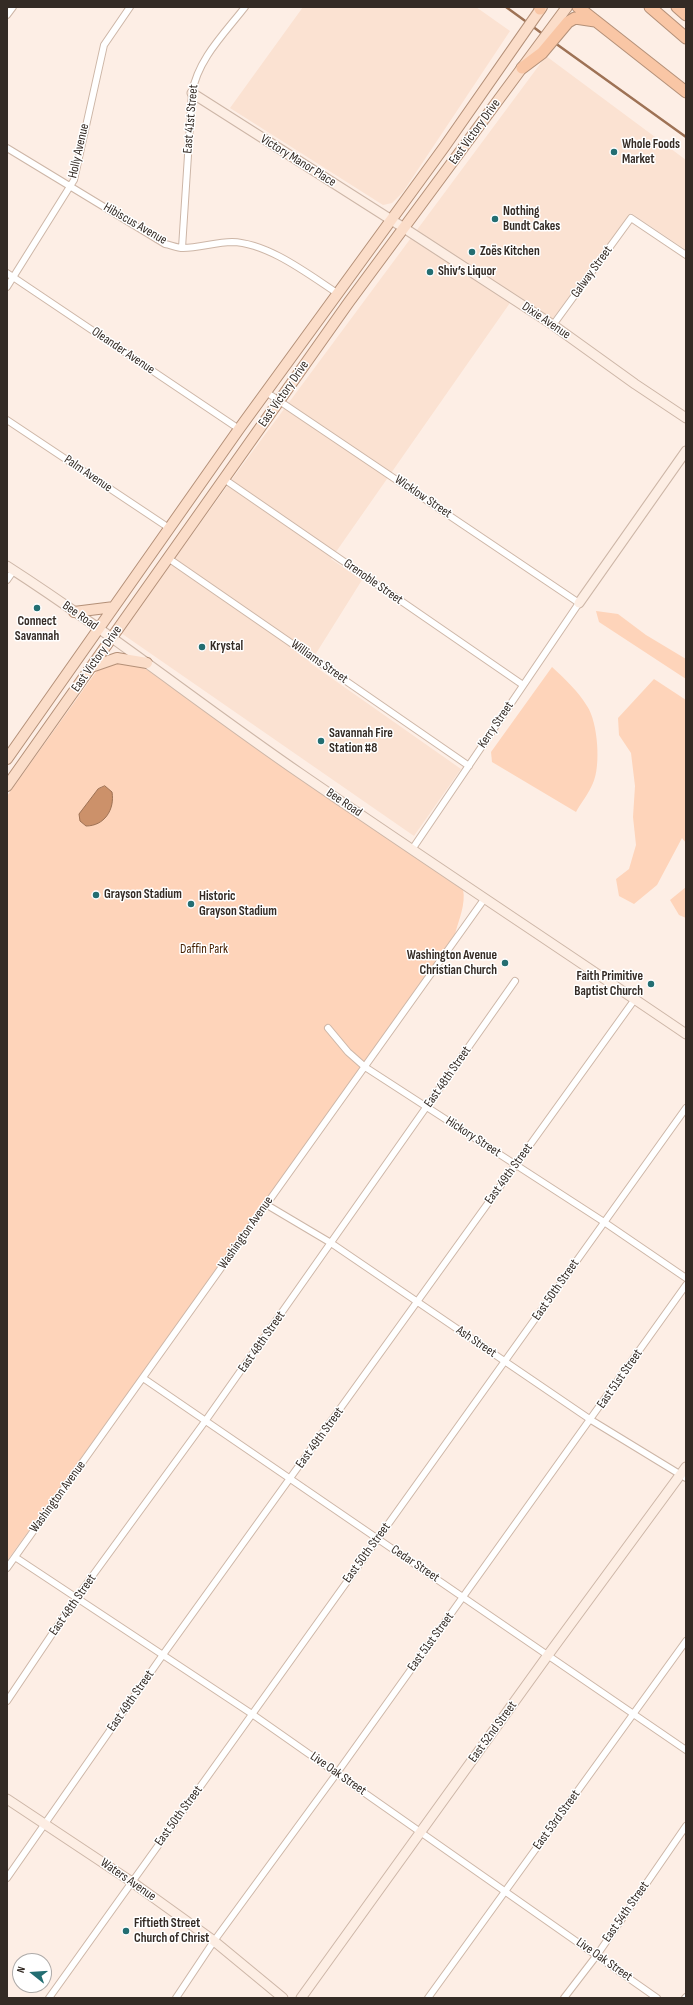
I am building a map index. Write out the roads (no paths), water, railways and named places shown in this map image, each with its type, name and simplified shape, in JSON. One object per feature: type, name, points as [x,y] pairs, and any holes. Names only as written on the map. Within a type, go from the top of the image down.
[{"type":"highway","points":[[578,7],[686,92]]},
{"type":"highway","points":[[650,7],[686,38]]},
{"type":"highway","points":[[677,7],[686,15]]},
{"type":"highway","points":[[522,68],[542,48],[557,29],[568,22],[575,18],[596,21]]},
{"type":"main road","points":[[557,29],[567,7]]},
{"type":"main road","name":"East Victory Drive","points":[[7,759],[169,528],[524,34],[540,9]]},
{"type":"main road","name":"East Victory Drive","points":[[7,786],[349,302],[522,68]]},
{"type":"main road","name":"Victory Manor Place","points":[[192,93],[404,228]]},
{"type":"main road","name":"Dixie Avenue","points":[[404,228],[553,325],[635,384],[686,418]]},
{"type":"main road","points":[[579,603],[686,451]]},
{"type":"main road","name":"Bee Road","points":[[10,568],[112,638],[290,766],[686,1034]]},
{"type":"main road","points":[[74,612],[114,607]]},
{"type":"main road","points":[[91,667],[117,658],[147,663]]},
{"type":"main road","name":"East 52nd Street","points":[[301,1998],[548,1655],[684,1473]]},
{"type":"main road","name":"Waters Avenue","points":[[7,1799],[132,1882],[214,1941],[283,1998]]},
{"type":"street","points":[[7,16],[13,7]]},
{"type":"street","name":"Holly Avenue","points":[[7,287],[74,180],[104,45],[130,7]]},
{"type":"street","name":"East 41st Street","points":[[182,248],[192,93],[195,78],[204,60],[245,7]]},
{"type":"street","name":"Hibiscus Avenue","points":[[7,148],[165,244],[182,248],[233,242],[249,245],[266,251],[300,268],[337,293]]},
{"type":"street","name":"Galway Street","points":[[553,325],[631,218],[686,255]]},
{"type":"street","name":"Oleander Avenue","points":[[7,274],[239,430]]},
{"type":"street","name":"Wicklow Street","points":[[266,392],[579,603]]},
{"type":"street","name":"Palm Avenue","points":[[7,420],[169,528]]},
{"type":"street","name":"Grenoble Street","points":[[224,479],[523,685]]},
{"type":"street","name":"Williams Street","points":[[168,558],[469,766]]},
{"type":"street","points":[[7,580],[10,568]]},
{"type":"street","name":"Kerry Street","points":[[413,848],[579,603]]},
{"type":"street","name":"Washington Avenue","points":[[7,1568],[485,898]]},
{"type":"street","name":"East 48th Street","points":[[7,1701],[77,1597],[206,1420],[515,982]]},
{"type":"street","name":"East 49th Street","points":[[7,1878],[162,1656],[635,999]]},
{"type":"street","name":"Hickory Street","points":[[328,1028],[348,1052],[365,1067],[604,1222],[686,1278]]},
{"type":"street","name":"East 50th Street","points":[[49,1998],[378,1538],[506,1362],[686,1108]]},
{"type":"street","name":"Ash Street","points":[[267,1204],[331,1242],[591,1420],[684,1473]]},
{"type":"street","name":"East 51st Street","points":[[176,1998],[214,1941],[591,1420],[686,1285]]},
{"type":"street","name":"Cedar Street","points":[[143,1378],[686,1750]]},
{"type":"street","name":"Live Oak Street","points":[[15,1557],[77,1597],[162,1656],[252,1714],[421,1832],[505,1893],[597,1954],[657,1998]]},
{"type":"street","name":"East 53rd Street","points":[[428,1998],[686,1642]]},
{"type":"street","name":"East 54th Street","points":[[564,1998],[597,1954],[686,1826]]},
{"type":"waterway","points":[[506,7],[528,23]]},
{"type":"waterway","points":[[532,26],[544,35]]},
{"type":"waterway","points":[[555,43],[686,137]]},
{"type":"place","name":"Whole Foods Market","points":[[614,152]]},
{"type":"place","name":"Nothing Bundt Cakes","points":[[495,219]]},
{"type":"place","name":"Zoës Kitchen","points":[[472,252]]},
{"type":"place","name":"Shiv’s Liquor","points":[[430,272]]},
{"type":"place","name":"Connect Savannah","points":[[37,608]]},
{"type":"place","name":"Krystal","points":[[202,647]]},
{"type":"place","name":"Savannah Fire Station #8","points":[[321,741]]},
{"type":"place","name":"Grayson Stadium","points":[[96,895]]},
{"type":"place","name":"Historic Grayson Stadium","points":[[191,904]]},
{"type":"place","name":"Washington Avenue Christian Church","points":[[505,963]]},
{"type":"place","name":"Faith Primitive Baptist Church","points":[[651,984]]},
{"type":"place","name":"Fiftieth Street Church of Christ","points":[[126,1931]]},
{"type":"park label","name":"Daffin Park","points":[[204,950]]}]
